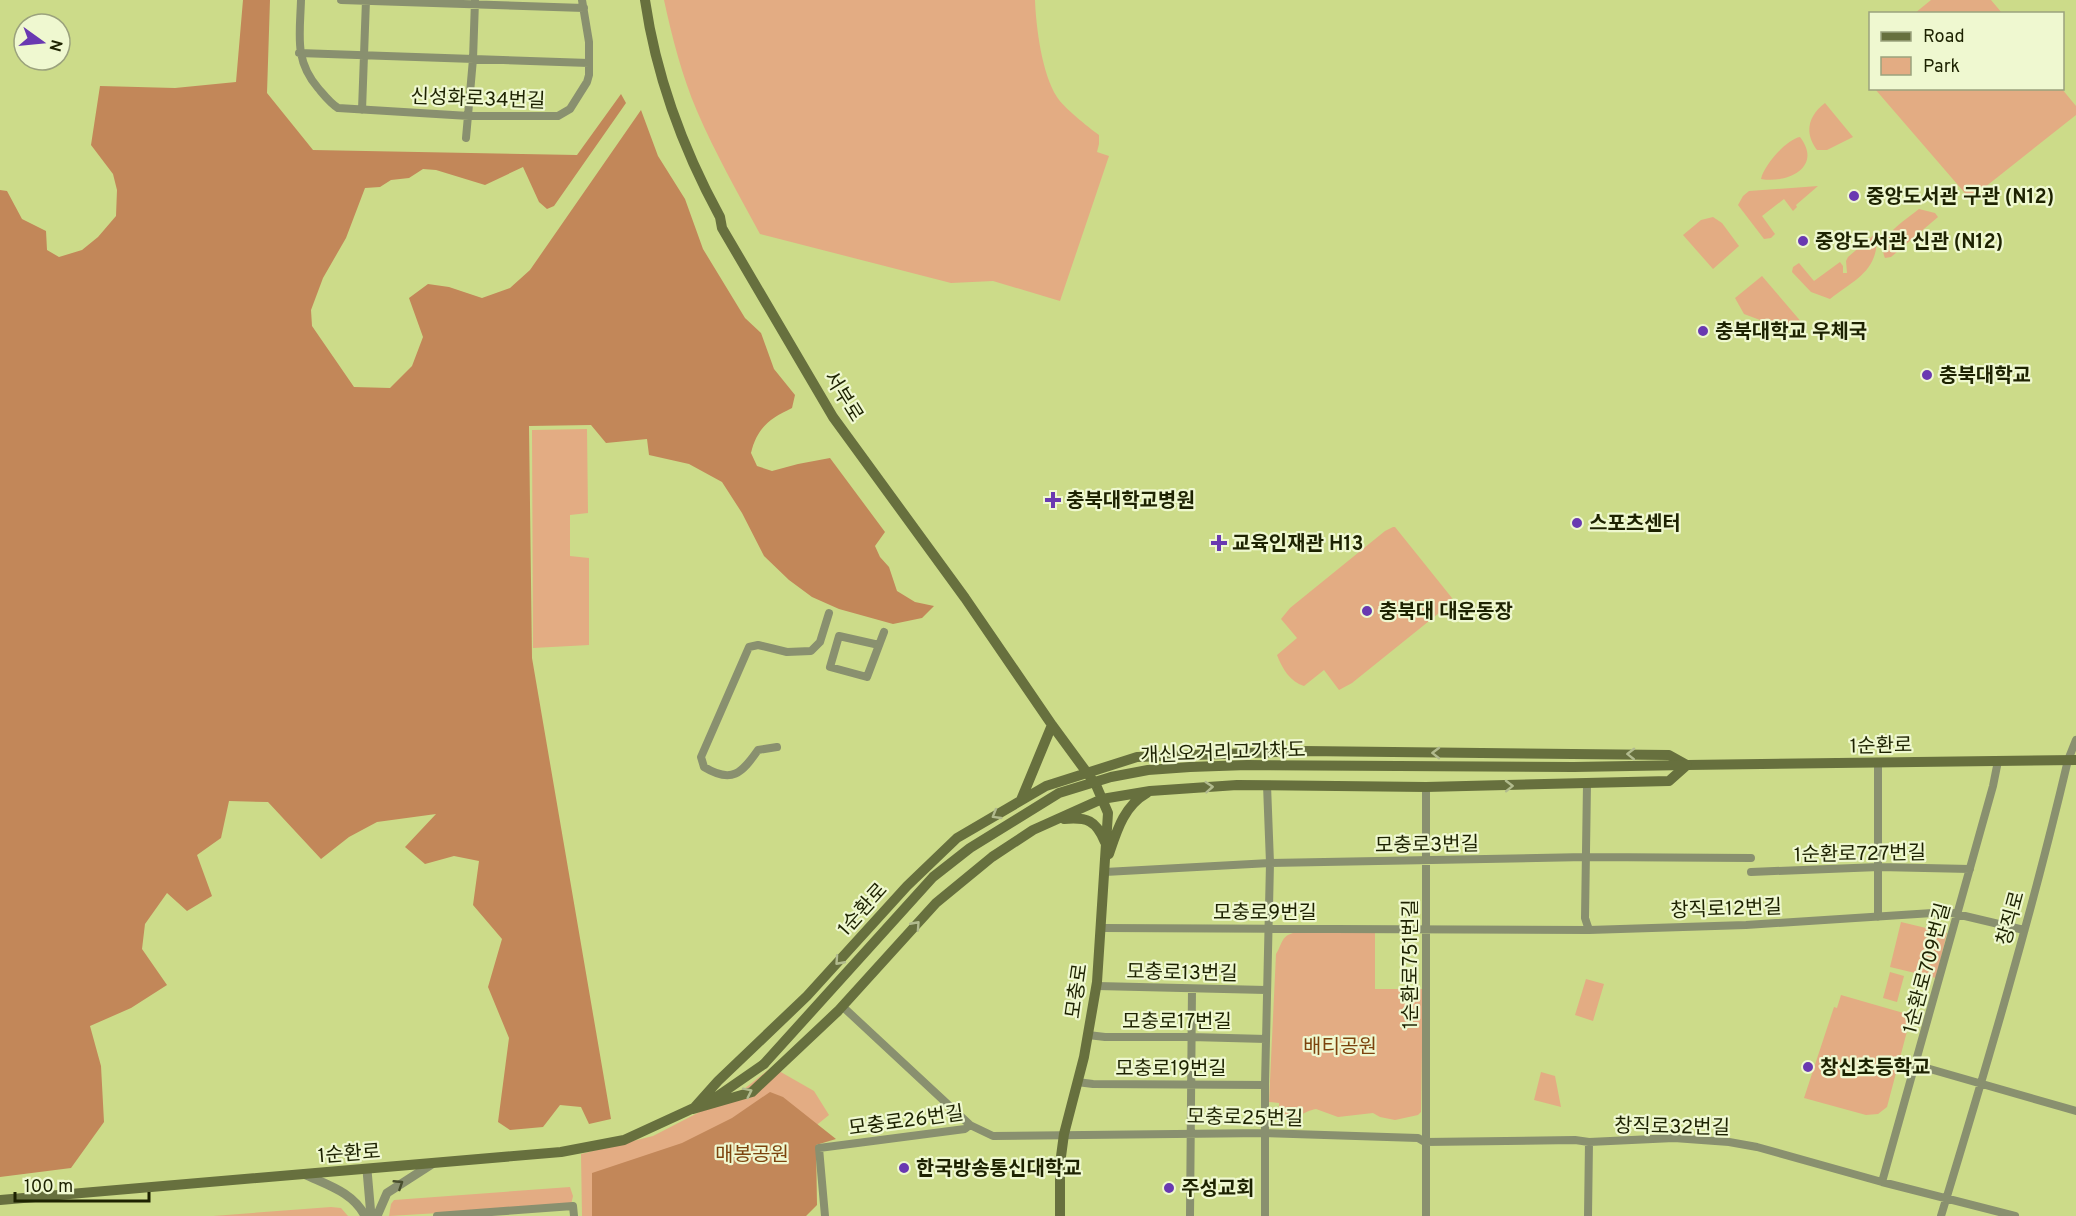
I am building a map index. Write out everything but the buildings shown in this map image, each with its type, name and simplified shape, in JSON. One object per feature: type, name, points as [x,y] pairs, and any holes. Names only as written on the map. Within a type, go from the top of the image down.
[{"type":"main road","name":"서부로","points":[[645,0],[669,99],[686,148],[720,217],[722,228],[833,417],[965,598],[1087,773]]},
{"type":"main road","points":[[1021,800],[1052,725]]},
{"type":"main road","name":"1순환로","points":[[693,1109],[718,1081],[807,996],[907,886],[957,838],[1047,786],[1137,757],[1304,751],[1669,755],[1687,765],[2072,760]]},
{"type":"main road","points":[[693,1109],[752,1092],[842,1006],[936,903],[992,857],[1033,830],[1102,799],[1150,791],[1237,785],[1426,787],[1669,782],[1687,765]]},
{"type":"main road","name":"개신오거리고가차도","points":[[764,1064],[933,877],[969,848],[1059,793],[1111,777],[1148,770],[1190,767],[1687,765]]},
{"type":"main road","name":"모충로","points":[[1060,1216],[1060,1164],[1064,1134],[1088,1035],[1102,928],[1108,813],[1096,784],[1087,773]]},
{"type":"main road","points":[[1105,872],[1118,828],[1125,814],[1132,804],[1150,791]]},
{"type":"main road","points":[[1055,820],[1074,818],[1094,823],[1100,830],[1106,846]]},
{"type":"main road","name":"1순환로","points":[[0,1200],[190,1182],[367,1170],[594,1147],[624,1140],[693,1109],[713,1099],[764,1064]]},
{"type":"street","name":"신성화로34번길","points":[[301,0],[299,53],[303,68],[310,80],[332,104],[338,108],[469,116],[558,116],[565,114],[587,82],[590,63],[589,42],[583,4]]},
{"type":"street","points":[[341,0],[583,4]]},
{"type":"street","points":[[362,110],[366,0]]},
{"type":"street","points":[[466,138],[475,2]]},
{"type":"street","points":[[299,53],[590,63]]},
{"type":"street","points":[[777,747],[758,750],[746,768],[735,775],[723,776],[704,768],[701,757],[749,647],[758,645],[787,652],[811,651],[820,642],[829,613]]},
{"type":"street","points":[[879,645],[839,636],[830,667],[867,677],[884,632]]},
{"type":"street","name":"창직로","points":[[1941,1216],[1981,1084],[2076,740]]},
{"type":"street","name":"1순환로709번길","points":[[1882,1182],[1993,786],[1998,761]]},
{"type":"street","points":[[1878,763],[1878,917]]},
{"type":"street","points":[[1587,784],[1585,918],[1589,930]]},
{"type":"street","points":[[1265,1216],[1266,990],[1270,863],[1267,785]]},
{"type":"street","name":"1순환로751번길","points":[[1426,787],[1426,1216]]},
{"type":"street","name":"모충로3번길","points":[[1105,872],[1270,863],[1586,857],[1751,858]]},
{"type":"street","name":"1순환로727번길","points":[[1751,872],[1879,867],[1970,869]]},
{"type":"street","name":"창직로12번길","points":[[1427,928],[1589,930],[1746,925],[1958,913],[2024,930]]},
{"type":"street","name":"모충로9번길","points":[[1102,928],[1427,928]]},
{"type":"street","name":"모충로13번길","points":[[1096,986],[1266,990]]},
{"type":"street","points":[[1190,1216],[1192,989]]},
{"type":"street","points":[[842,1006],[970,1125]]},
{"type":"street","name":"모충로17번길","points":[[1088,1035],[1266,1039]]},
{"type":"street","points":[[1916,1065],[2076,1111]]},
{"type":"street","name":"모충로19번길","points":[[1077,1082],[1190,1086],[1265,1085]]},
{"type":"street","name":"모충로26번길","points":[[825,1216],[819,1148],[965,1129],[970,1125],[993,1136],[1064,1134]]},
{"type":"street","name":"모충로25번길","points":[[1064,1134],[1266,1133],[1418,1138],[1425,1142]]},
{"type":"street","name":"창직로32번길","points":[[1425,1142],[1575,1140],[1589,1142],[1674,1138],[1729,1142],[1757,1147],[2015,1216]]},
{"type":"street","points":[[1588,1216],[1589,1142]]},
{"type":"street","points":[[377,1216],[386,1195],[392,1188],[432,1164]]},
{"type":"street","points":[[367,1170],[371,1216]]},
{"type":"street","points":[[304,1174],[345,1193],[357,1203],[365,1216]]},
{"type":"street","points":[[437,1216],[573,1206],[574,1216]]},
{"type":"green space","points":[[243,0],[270,0],[267,93],[313,150],[577,155],[621,94],[626,103],[554,206],[547,209],[539,202],[523,167],[485,185],[436,170],[423,169],[409,178],[391,180],[380,187],[365,188],[346,238],[323,278],[311,310],[312,326],[354,387],[390,388],[412,366],[423,337],[409,298],[428,284],[449,287],[482,298],[510,288],[530,270],[641,110],[658,156],[685,199],[703,249],[745,318],[761,333],[774,369],[795,395],[792,408],[771,420],[757,437],[751,453],[757,466],[772,471],[830,458],[885,532],[875,546],[880,557],[889,567],[897,591],[915,602],[934,606],[922,618],[893,624],[839,609],[812,597],[789,580],[764,556],[742,513],[722,482],[689,464],[649,455],[647,439],[606,443],[591,425],[529,426],[532,658],[611,1119],[589,1124],[581,1107],[560,1105],[543,1127],[510,1130],[498,1122],[509,1038],[488,987],[502,939],[473,905],[479,861],[454,856],[425,864],[405,847],[436,814],[377,822],[349,837],[321,859],[268,802],[229,801],[221,838],[197,855],[212,896],[187,911],[167,893],[145,924],[142,949],[167,985],[131,1008],[90,1026],[101,1066],[104,1122],[71,1168],[0,1177],[0,190],[7,191],[22,219],[46,231],[47,250],[59,257],[82,250],[98,237],[116,216],[117,190],[113,174],[91,145],[100,86],[175,88],[236,82]]},
{"type":"green space","points":[[664,0],[1035,0],[1041,50],[1052,87],[1065,106],[1099,135],[1097,152],[1109,156],[1060,301],[993,281],[951,283],[760,234],[719,158],[697,111],[678,56]]},
{"type":"green space","points":[[1931,0],[1991,0],[2001,12],[1916,12]]},
{"type":"green space","points":[[1876,90],[2063,90],[2076,106],[2076,115],[1970,199]]},
{"type":"green space","points":[[1825,103],[1853,137],[1827,150],[1817,150],[1810,137],[1810,125],[1815,113]]},
{"type":"green space","points":[[1800,137],[1806,148],[1805,165],[1791,176],[1782,179],[1761,179],[1777,154],[1789,142]]},
{"type":"green space","points":[[1818,186],[1796,205],[1793,211],[1784,199],[1762,216],[1775,234],[1771,238],[1764,239],[1738,205],[1749,191]]},
{"type":"green space","points":[[1919,209],[1935,213],[1938,217],[1891,257],[1885,258],[1883,250],[1888,236]]},
{"type":"green space","points":[[1713,217],[1722,223],[1739,246],[1713,269],[1683,235],[1701,220]]},
{"type":"green space","points":[[1877,232],[1877,245],[1870,265],[1857,279],[1830,299],[1811,292],[1792,272],[1793,267],[1799,263],[1814,281],[1840,262],[1843,266],[1843,273],[1847,273],[1848,257]]},
{"type":"green space","points":[[1762,276],[1803,324],[1802,327],[1784,329],[1744,314],[1735,298]]},
{"type":"green space","points":[[587,429],[588,513],[570,515],[570,556],[589,558],[589,645],[533,648],[532,430]]},
{"type":"green space","points":[[1393,527],[1452,598],[1444,609],[1352,683],[1339,690],[1324,670],[1304,686],[1299,684],[1287,674],[1277,655],[1297,638],[1281,619],[1290,608],[1385,531]]},
{"type":"green space","points":[[1901,922],[1947,933],[1936,978],[1890,967]]},
{"type":"green space","name":"배티공원","points":[[1375,932],[1375,989],[1423,989],[1421,1112],[1418,1115],[1395,1120],[1373,1113],[1338,1117],[1316,1109],[1296,1117],[1279,1115],[1279,1103],[1269,1102],[1276,954],[1282,941],[1293,933]]},
{"type":"green space","points":[[1890,972],[1904,976],[1897,1002],[1883,998]]},
{"type":"green space","points":[[1586,979],[1604,984],[1593,1021],[1575,1015]]},
{"type":"green space","points":[[1841,995],[1907,1014],[1910,1020],[1887,1107],[1878,1114],[1866,1115],[1804,1098],[1834,1007],[1837,1008]]},
{"type":"green space","name":"매봉공원","points":[[772,1067],[814,1091],[829,1115],[813,1128],[781,1216],[582,1216],[581,1154],[653,1136],[744,1089]]},
{"type":"green space","points":[[1541,1072],[1555,1076],[1561,1107],[1534,1100]]},
{"type":"green space","name":"매봉공원","points":[[770,1092],[783,1097],[836,1139],[816,1145],[817,1205],[806,1216],[592,1216],[592,1173],[682,1143],[732,1118]]},
{"type":"green space","points":[[570,1187],[573,1196],[571,1205],[389,1216],[394,1200]]},
{"type":"green space","points":[[341,1208],[348,1216],[213,1216]]},
{"type":"place","name":"중앙도서관 구관 (N12)","points":[[1854,196]]},
{"type":"place","name":"중앙도서관 신관 (N12)","points":[[1803,241]]},
{"type":"place","name":"충북대학교 우체국","points":[[1703,331]]},
{"type":"place","name":"충북대학교","points":[[1927,375]]},
{"type":"place","name":"충북대학교병원","points":[[1053,500]]},
{"type":"place","name":"스포츠센터","points":[[1577,523]]},
{"type":"place","name":"교육인재관 H13","points":[[1219,543]]},
{"type":"place","name":"충북대 대운동장","points":[[1367,611]]},
{"type":"place","name":"창신초등학교","points":[[1808,1067]]},
{"type":"place","name":"한국방송통신대학교","points":[[904,1168]]},
{"type":"place","name":"주성교회","points":[[1169,1188]]}]
